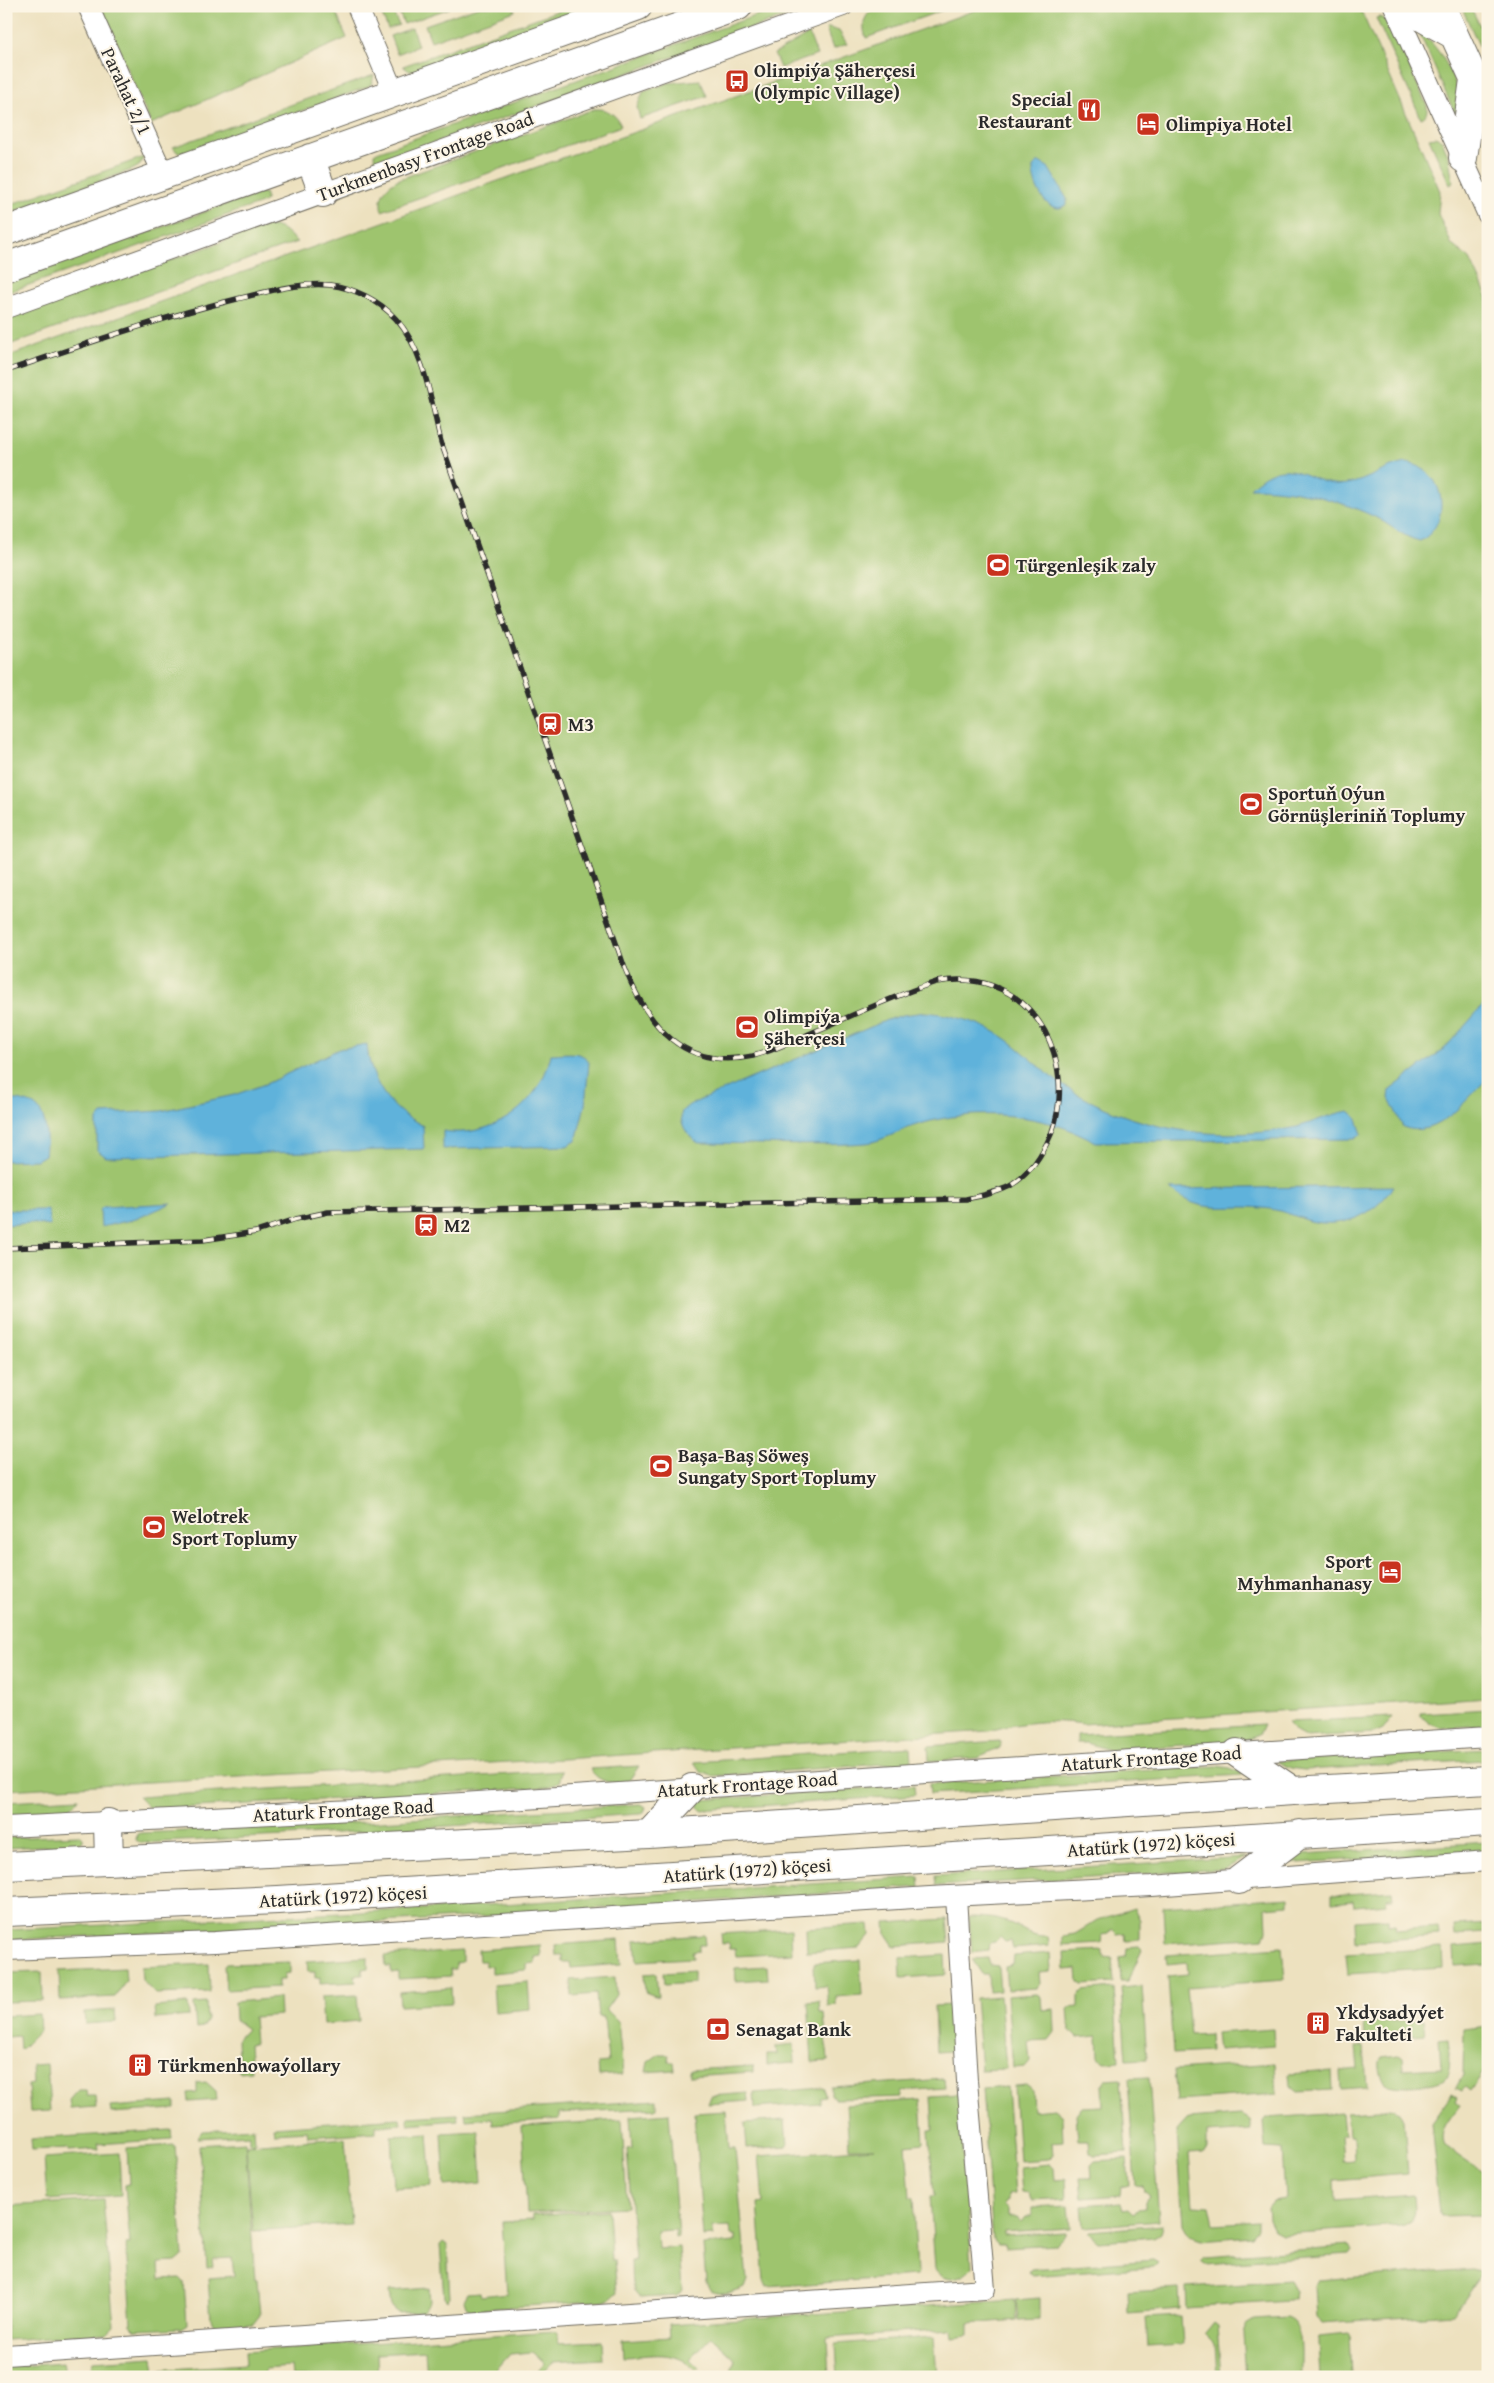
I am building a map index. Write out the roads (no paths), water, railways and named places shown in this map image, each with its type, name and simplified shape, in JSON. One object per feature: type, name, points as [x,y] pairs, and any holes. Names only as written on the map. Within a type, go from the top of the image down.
[{"type":"main road","points":[[6,231],[638,6]]},
{"type":"main road","points":[[6,267],[738,6]]},
{"type":"main road","points":[[1402,6],[1454,36]]},
{"type":"main road","points":[[1441,6],[1488,109]]},
{"type":"main road","points":[[1463,158],[1474,80]]},
{"type":"main road","points":[[310,158],[323,192]]},
{"type":"main road","points":[[1237,1753],[1293,1791]]},
{"type":"main road","points":[[6,1866],[649,1834],[1293,1791],[1488,1780]]},
{"type":"main road","points":[[649,1834],[692,1788]]},
{"type":"main road","points":[[108,1822],[109,1861]]},
{"type":"main road","name":"Atatürk (1972) köçesi","points":[[6,1912],[278,1900],[1488,1823]]},
{"type":"main road","points":[[1239,1880],[1300,1834]]},
{"type":"street","name":"Parahat 2/1","points":[[88,6],[164,176]]},
{"type":"street","points":[[357,6],[394,93]]},
{"type":"street","name":"Turkmenbasy Frontage Road","points":[[6,308],[323,192],[843,6]]},
{"type":"street","points":[[1394,6],[1444,121],[1463,158],[1488,215]]},
{"type":"street","name":"Ataturk Frontage Road","points":[[6,1827],[353,1810],[1488,1737]]},
{"type":"street","points":[[6,1950],[225,1941],[1239,1880],[1488,1861]]},
{"type":"street","points":[[6,2355],[985,2289],[967,2080],[956,1896]]},
{"type":"water","points":[[1039,162],[1048,167],[1067,199],[1067,205],[1060,208],[1054,207],[1048,204],[1040,193],[1033,173],[1033,167]]},
{"type":"water","points":[[1406,463],[1419,467],[1429,474],[1437,485],[1440,497],[1441,509],[1438,522],[1431,533],[1420,541],[1408,537],[1373,516],[1328,499],[1297,492],[1250,488],[1265,476],[1277,471],[1289,470],[1300,472],[1321,481],[1333,484],[1347,484]]},
{"type":"water","points":[[1488,1000],[1488,1078],[1461,1106],[1440,1123],[1416,1130],[1403,1127],[1389,1098],[1390,1090],[1444,1049]]},
{"type":"water","points":[[926,1012],[963,1019],[986,1027],[1007,1039],[1064,1086],[1116,1113],[1143,1122],[1200,1132],[1258,1133],[1287,1129],[1349,1111],[1356,1117],[1362,1134],[1355,1139],[1096,1142],[1076,1132],[1032,1119],[987,1115],[942,1119],[914,1126],[879,1140],[866,1143],[825,1145],[699,1143],[685,1130],[681,1115],[682,1111],[689,1105],[887,1020],[903,1015]]},
{"type":"water","points":[[367,1044],[374,1075],[390,1102],[408,1117],[423,1126],[424,1149],[106,1157],[97,1150],[97,1120],[102,1114],[161,1111],[234,1095],[268,1083],[339,1049]]},
{"type":"water","points":[[551,1054],[578,1054],[583,1056],[589,1063],[585,1105],[576,1141],[567,1146],[443,1149],[443,1131],[462,1132],[480,1129],[497,1123],[512,1114],[526,1102],[546,1072]]},
{"type":"water","points":[[6,1098],[34,1105],[42,1114],[46,1128],[46,1149],[45,1155],[37,1160],[6,1161]]},
{"type":"water","points":[[1393,1186],[1378,1205],[1368,1212],[1346,1221],[1334,1223],[1310,1221],[1268,1209],[1204,1206],[1181,1197],[1170,1189]]},
{"type":"water","points":[[172,1203],[136,1219],[101,1227],[100,1210],[103,1207]]},
{"type":"water","points":[[6,1210],[48,1210],[50,1226],[30,1223],[6,1225]]},
{"type":"railway","points":[[6,371],[121,332],[283,288],[318,284],[330,285],[357,292],[382,306],[406,332],[420,361],[426,378],[441,442],[624,966],[644,1007],[656,1024],[671,1039],[687,1050],[707,1057],[728,1059],[753,1056],[767,1052],[888,1000],[936,982],[972,981],[993,986],[1014,997],[1032,1012],[1045,1031],[1054,1052],[1059,1075],[1059,1099],[1055,1122],[1047,1143],[1036,1162],[1027,1173],[1010,1186],[966,1199],[328,1212],[296,1219],[256,1232],[203,1240],[6,1248]]},
{"type":"place","name":"Olimpiýa Şäherçesi (Olympic Village)","points":[[737,81]]},
{"type":"place","name":"Special Restaurant","points":[[1089,110]]},
{"type":"place","name":"Olimpiya Hotel","points":[[1148,124]]},
{"type":"place","name":"Türgenleşik zaly","points":[[998,565]]},
{"type":"place","name":"M3","points":[[550,724]]},
{"type":"place","name":"Sportuň Oýun Görnüşleriniň Toplumy","points":[[1251,804]]},
{"type":"place","name":"Olimpiýa Şäherçesi","points":[[747,1027]]},
{"type":"place","name":"M2","points":[[426,1225]]},
{"type":"place","name":"Başa-Baş Söweş Sungaty Sport Toplumy","points":[[661,1466]]},
{"type":"place","name":"Welotrek Sport Toplumy","points":[[154,1527]]},
{"type":"place","name":"Sport Myhmanhanasy","points":[[1390,1572]]},
{"type":"place","name":"Ykdysadyýet Fakulteti","points":[[1318,2023]]},
{"type":"place","name":"Senagat Bank","points":[[718,2029]]},
{"type":"place","name":"Türkmenhowaýollary","points":[[140,2065]]}]
